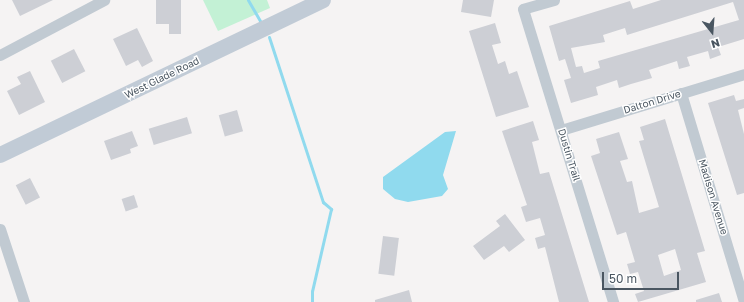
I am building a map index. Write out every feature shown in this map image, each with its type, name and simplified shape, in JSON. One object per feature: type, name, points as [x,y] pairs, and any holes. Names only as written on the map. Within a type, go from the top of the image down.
[{"type":"main road","name":"West Glade Road","points":[[0,156],[323,0]]},
{"type":"street","points":[[0,55],[104,0]]},
{"type":"street","name":"Dustin Trail","points":[[554,0],[523,9],[613,302]]},
{"type":"street","name":"Dalton Drive","points":[[561,130],[744,74]]},
{"type":"street","name":"Madison Avenue","points":[[681,93],[744,302]]},
{"type":"street","points":[[0,228],[24,302]]},
{"type":"green space","points":[[203,0],[267,0],[270,8],[218,31]]},
{"type":"water","points":[[456,131],[443,175],[448,189],[442,196],[408,202],[395,199],[383,189],[383,177],[445,132]]},
{"type":"building","points":[[12,0],[53,0],[20,16]]},
{"type":"building","points":[[156,0],[181,0],[181,34],[169,34],[169,24],[156,24]]},
{"type":"building","points":[[463,0],[494,0],[491,17],[461,12]]},
{"type":"building","points":[[661,0],[744,0],[744,39],[718,47],[721,55],[710,59],[708,51],[687,57],[690,66],[679,69],[677,61],[649,70],[652,78],[619,88],[617,80],[596,87],[598,95],[571,103],[564,80],[571,78],[565,59],[559,61],[549,26],[630,1],[633,9]],"holes":[[[733,2],[739,20],[598,61],[600,68],[584,73],[582,66],[576,67],[571,48],[605,42],[603,35],[625,28],[627,35]]]},
{"type":"building","points":[[495,23],[501,43],[492,45],[498,64],[505,61],[509,74],[517,71],[529,107],[496,117],[469,31]]},
{"type":"building","points":[[137,28],[153,61],[142,67],[138,60],[126,66],[113,39]]},
{"type":"building","points":[[74,49],[85,71],[62,83],[51,61]]},
{"type":"building","points":[[30,71],[45,102],[19,115],[7,91],[21,84],[17,77]]},
{"type":"building","points":[[734,95],[736,101],[744,99],[744,108],[738,110],[744,134],[744,193],[737,195],[708,103]]},
{"type":"building","points":[[237,110],[243,131],[225,136],[219,115]]},
{"type":"building","points":[[187,117],[192,133],[154,145],[149,129]]},
{"type":"building","points":[[665,119],[705,251],[697,253],[706,282],[638,302],[635,294],[644,291],[638,272],[630,274],[627,264],[635,262],[626,232],[617,235],[591,156],[600,153],[596,139],[619,132],[628,159],[620,161],[627,182],[632,181],[639,213],[659,207],[639,141],[644,140],[640,127]],"holes":[[[675,249],[681,270],[664,276],[658,255]]]},
{"type":"building","points":[[533,121],[539,140],[532,142],[540,174],[549,172],[589,302],[559,302],[545,247],[538,249],[535,238],[545,235],[540,218],[526,222],[521,207],[527,205],[502,131]]},
{"type":"building","points":[[132,131],[138,146],[130,149],[131,153],[111,160],[104,141]]},
{"type":"building","points":[[30,178],[40,198],[26,205],[16,185]]},
{"type":"building","points":[[134,195],[138,207],[126,211],[122,199]]},
{"type":"building","points":[[505,214],[525,240],[509,252],[504,246],[484,260],[473,246],[500,226],[496,221]]},
{"type":"building","points":[[383,236],[399,238],[394,276],[378,274]]},
{"type":"building","points":[[409,290],[412,302],[375,302],[375,300]]},
{"type":"building","points":[[719,293],[722,302],[696,302],[696,300]]},
{"type":"waterway","points":[[248,0],[260,21]]},
{"type":"waterway","points":[[269,37],[323,202],[331,209],[312,291],[312,302]]}]
